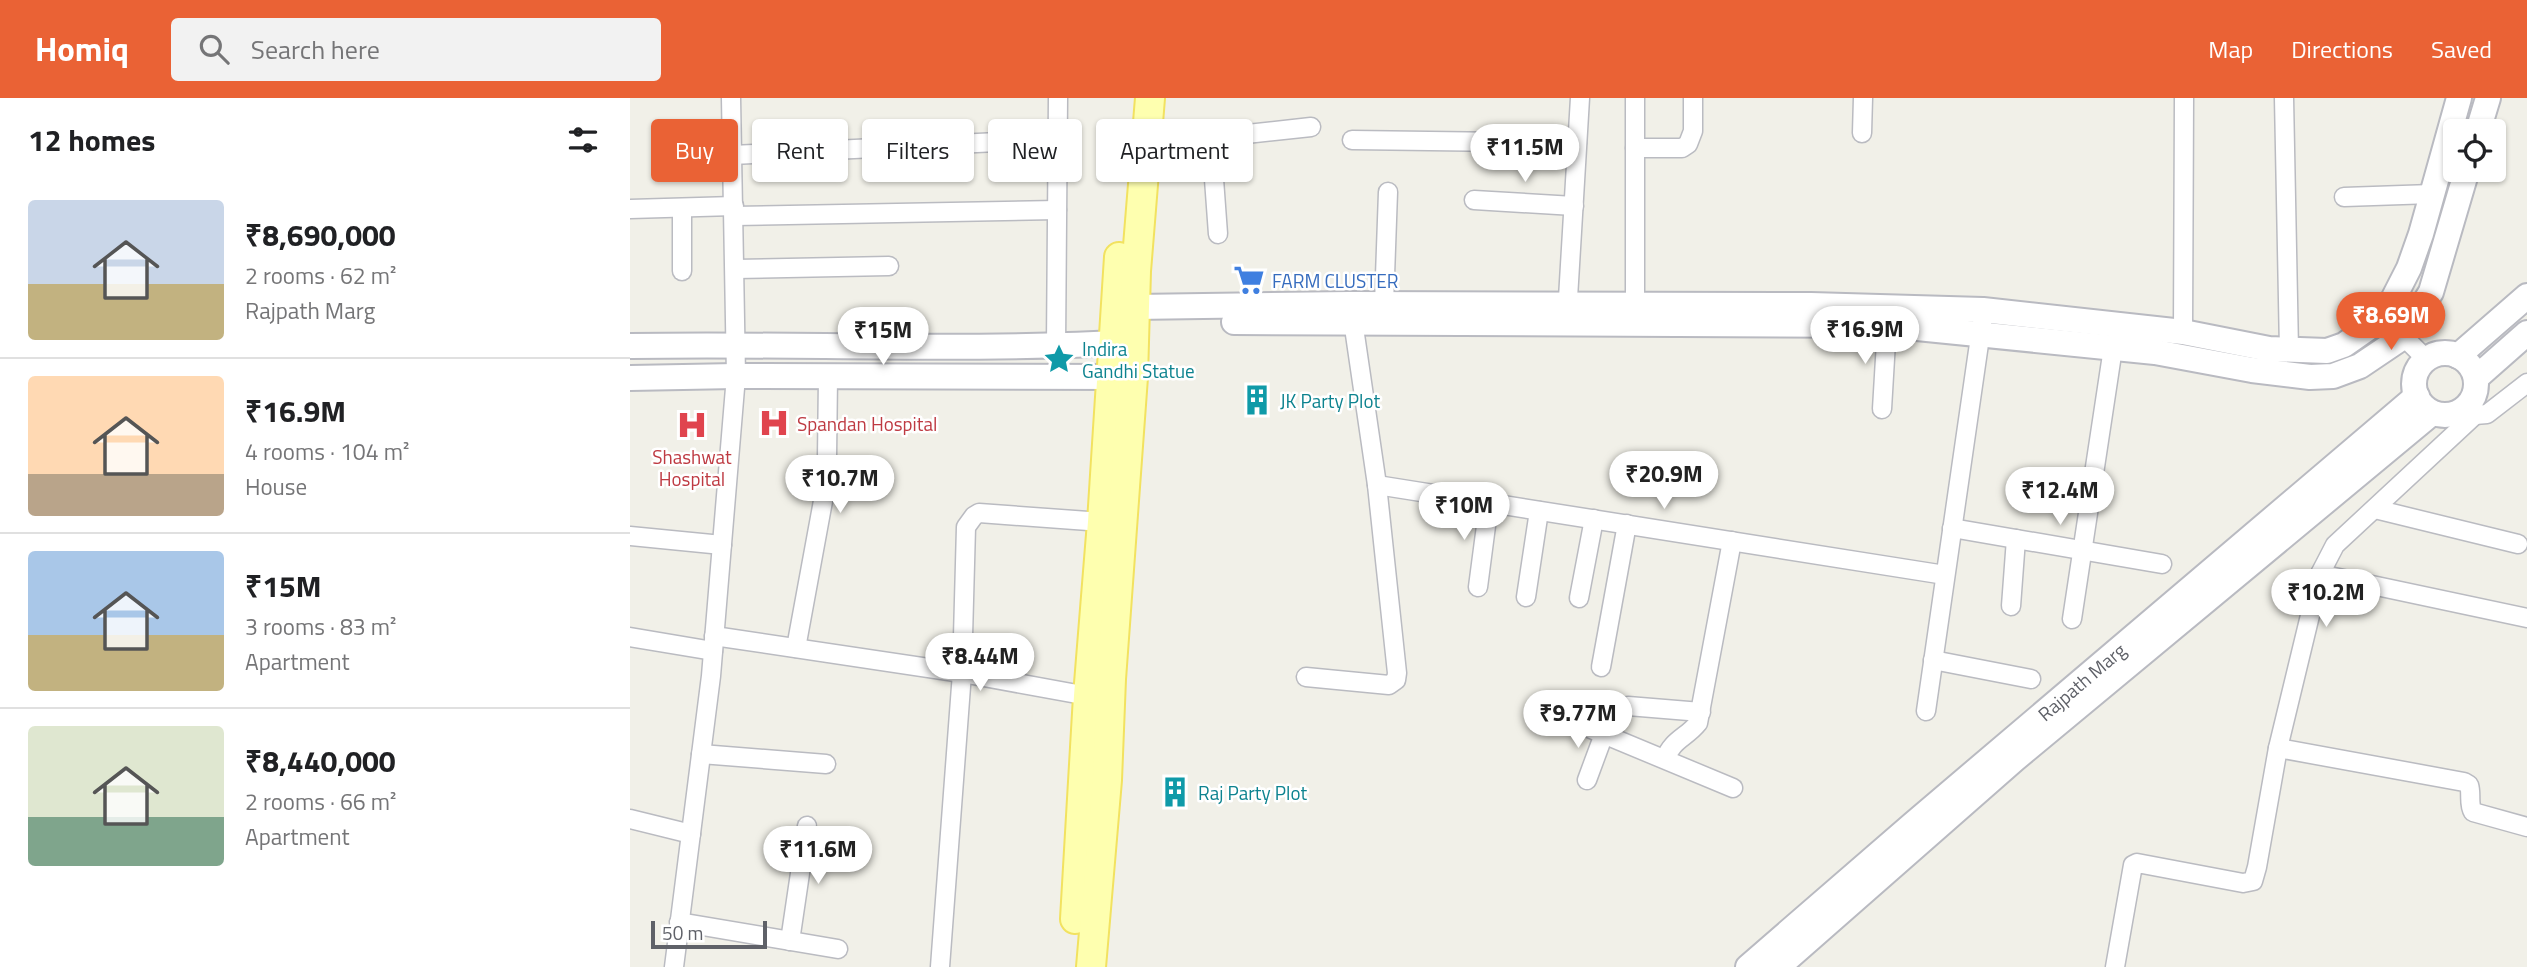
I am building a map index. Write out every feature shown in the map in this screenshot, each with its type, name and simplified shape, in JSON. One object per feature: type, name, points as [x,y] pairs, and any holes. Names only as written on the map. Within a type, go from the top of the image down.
[{"type":"main road","points":[[1130,329],[1131,98]]},
{"type":"main road","points":[[1148,119],[1150,98]]},
{"type":"main road","points":[[1072,967],[1088,696],[1102,522],[1130,329],[1143,182]]},
{"type":"main road","points":[[1091,967],[1107,780],[1121,377]]},
{"type":"street","points":[[731,98],[731,119]]},
{"type":"street","points":[[1057,119],[1058,98]]},
{"type":"street","points":[[1567,315],[1580,98]]},
{"type":"street","points":[[1635,98],[1635,305]]},
{"type":"street","points":[[1635,148],[1682,148],[1688,144],[1693,131],[1693,98]]},
{"type":"street","points":[[1862,133],[1863,98]]},
{"type":"street","points":[[2183,332],[2184,98]]},
{"type":"street","points":[[2284,98],[2289,350]]},
{"type":"street","points":[[1352,313],[1384,304],[1567,315],[1635,305],[1811,305],[1983,310],[2183,332],[2242,345],[2327,351],[2344,345],[2384,317],[2409,268],[2459,98]]},
{"type":"street","points":[[2481,119],[2487,98]]},
{"type":"street","points":[[1253,133],[1311,127]]},
{"type":"street","points":[[1352,140],[1577,143]]},
{"type":"street","points":[[738,155],[988,142]]},
{"type":"street","points":[[674,967],[714,643],[736,376],[733,182]]},
{"type":"street","points":[[1056,346],[1057,182]]},
{"type":"street","points":[[1214,182],[1218,234]]},
{"type":"street","points":[[630,346],[1056,346],[1130,329],[1352,313],[1567,315],[1887,325],[2155,352],[2252,370],[2310,377],[2333,376],[2360,366],[2403,337],[2431,292],[2464,182]]},
{"type":"street","points":[[1384,304],[1388,192]]},
{"type":"street","points":[[2344,197],[2432,194]]},
{"type":"street","points":[[1474,200],[1574,206]]},
{"type":"street","points":[[682,208],[682,271]]},
{"type":"street","points":[[630,209],[1057,210]]},
{"type":"street","points":[[735,269],[889,266]]},
{"type":"street","points":[[2458,356],[2527,296]]},
{"type":"street","points":[[1926,711],[1983,310]]},
{"type":"street","points":[[1307,677],[1389,685],[1396,680],[1397,673],[1377,485],[1352,313]]},
{"type":"street","points":[[2384,317],[2426,359]]},
{"type":"street","points":[[1882,409],[1887,325]]},
{"type":"street","points":[[2476,378],[2527,333]]},
{"type":"street","points":[[2071,619],[2113,348]]},
{"type":"street","points":[[2115,967],[2133,865],[2137,863],[2243,883],[2253,881],[2278,748],[2320,574],[2334,545],[2375,509],[2470,412],[2476,378],[2469,363],[2458,356],[2440,354],[2426,359],[2416,372],[2414,389],[2425,405],[2450,416],[2470,412],[2487,414],[2527,383]]},
{"type":"street","points":[[796,648],[823,501],[827,457],[828,377]]},
{"type":"street","points":[[630,378],[1121,377]]},
{"type":"street","name":"Rajpath Marg","points":[[1748,967],[1913,824],[2425,405]]},
{"type":"street","name":"Rajpath Marg","points":[[1778,967],[2425,405]]},
{"type":"street","points":[[1377,485],[1945,575]]},
{"type":"street","points":[[1478,587],[1489,503]]},
{"type":"street","points":[[2375,509],[2518,544]]},
{"type":"street","points":[[1526,597],[1539,511]]},
{"type":"street","points":[[940,967],[962,673],[965,527],[968,521],[979,513],[1102,522]]},
{"type":"street","points":[[1579,598],[1594,519]]},
{"type":"street","points":[[1601,667],[1627,524]]},
{"type":"street","points":[[1952,528],[2162,564]]},
{"type":"street","points":[[630,536],[722,545]]},
{"type":"street","points":[[2011,606],[2016,539]]},
{"type":"street","points":[[1665,759],[1679,738],[1698,723],[1732,541]]},
{"type":"street","points":[[2320,574],[2527,618]]},
{"type":"street","points":[[630,638],[796,648],[962,673],[1088,696]]},
{"type":"street","points":[[1933,660],[2031,678]]},
{"type":"street","points":[[1628,706],[1701,712]]},
{"type":"street","points":[[1572,721],[1733,788]]},
{"type":"street","points":[[1587,779],[1604,734]]},
{"type":"street","points":[[2278,748],[2463,782],[2469,785],[2473,812],[2527,827]]},
{"type":"street","points":[[701,754],[826,764]]},
{"type":"street","points":[[630,818],[691,834]]},
{"type":"street","points":[[790,941],[807,825]]},
{"type":"street","points":[[679,922],[838,949]]},
{"type":"place","name":"FARM CLUSTER","points":[[1249,280]]},
{"type":"place","name":"Indira Gandhi Statue","points":[[1059,359]]},
{"type":"place","name":"JK Party Plot","points":[[1257,400]]},
{"type":"place","name":"Spandan Hospital","points":[[774,423]]},
{"type":"place","name":"Shashwat Hospital","points":[[692,425]]},
{"type":"place","name":"Raj Party Plot","points":[[1175,792]]}]
